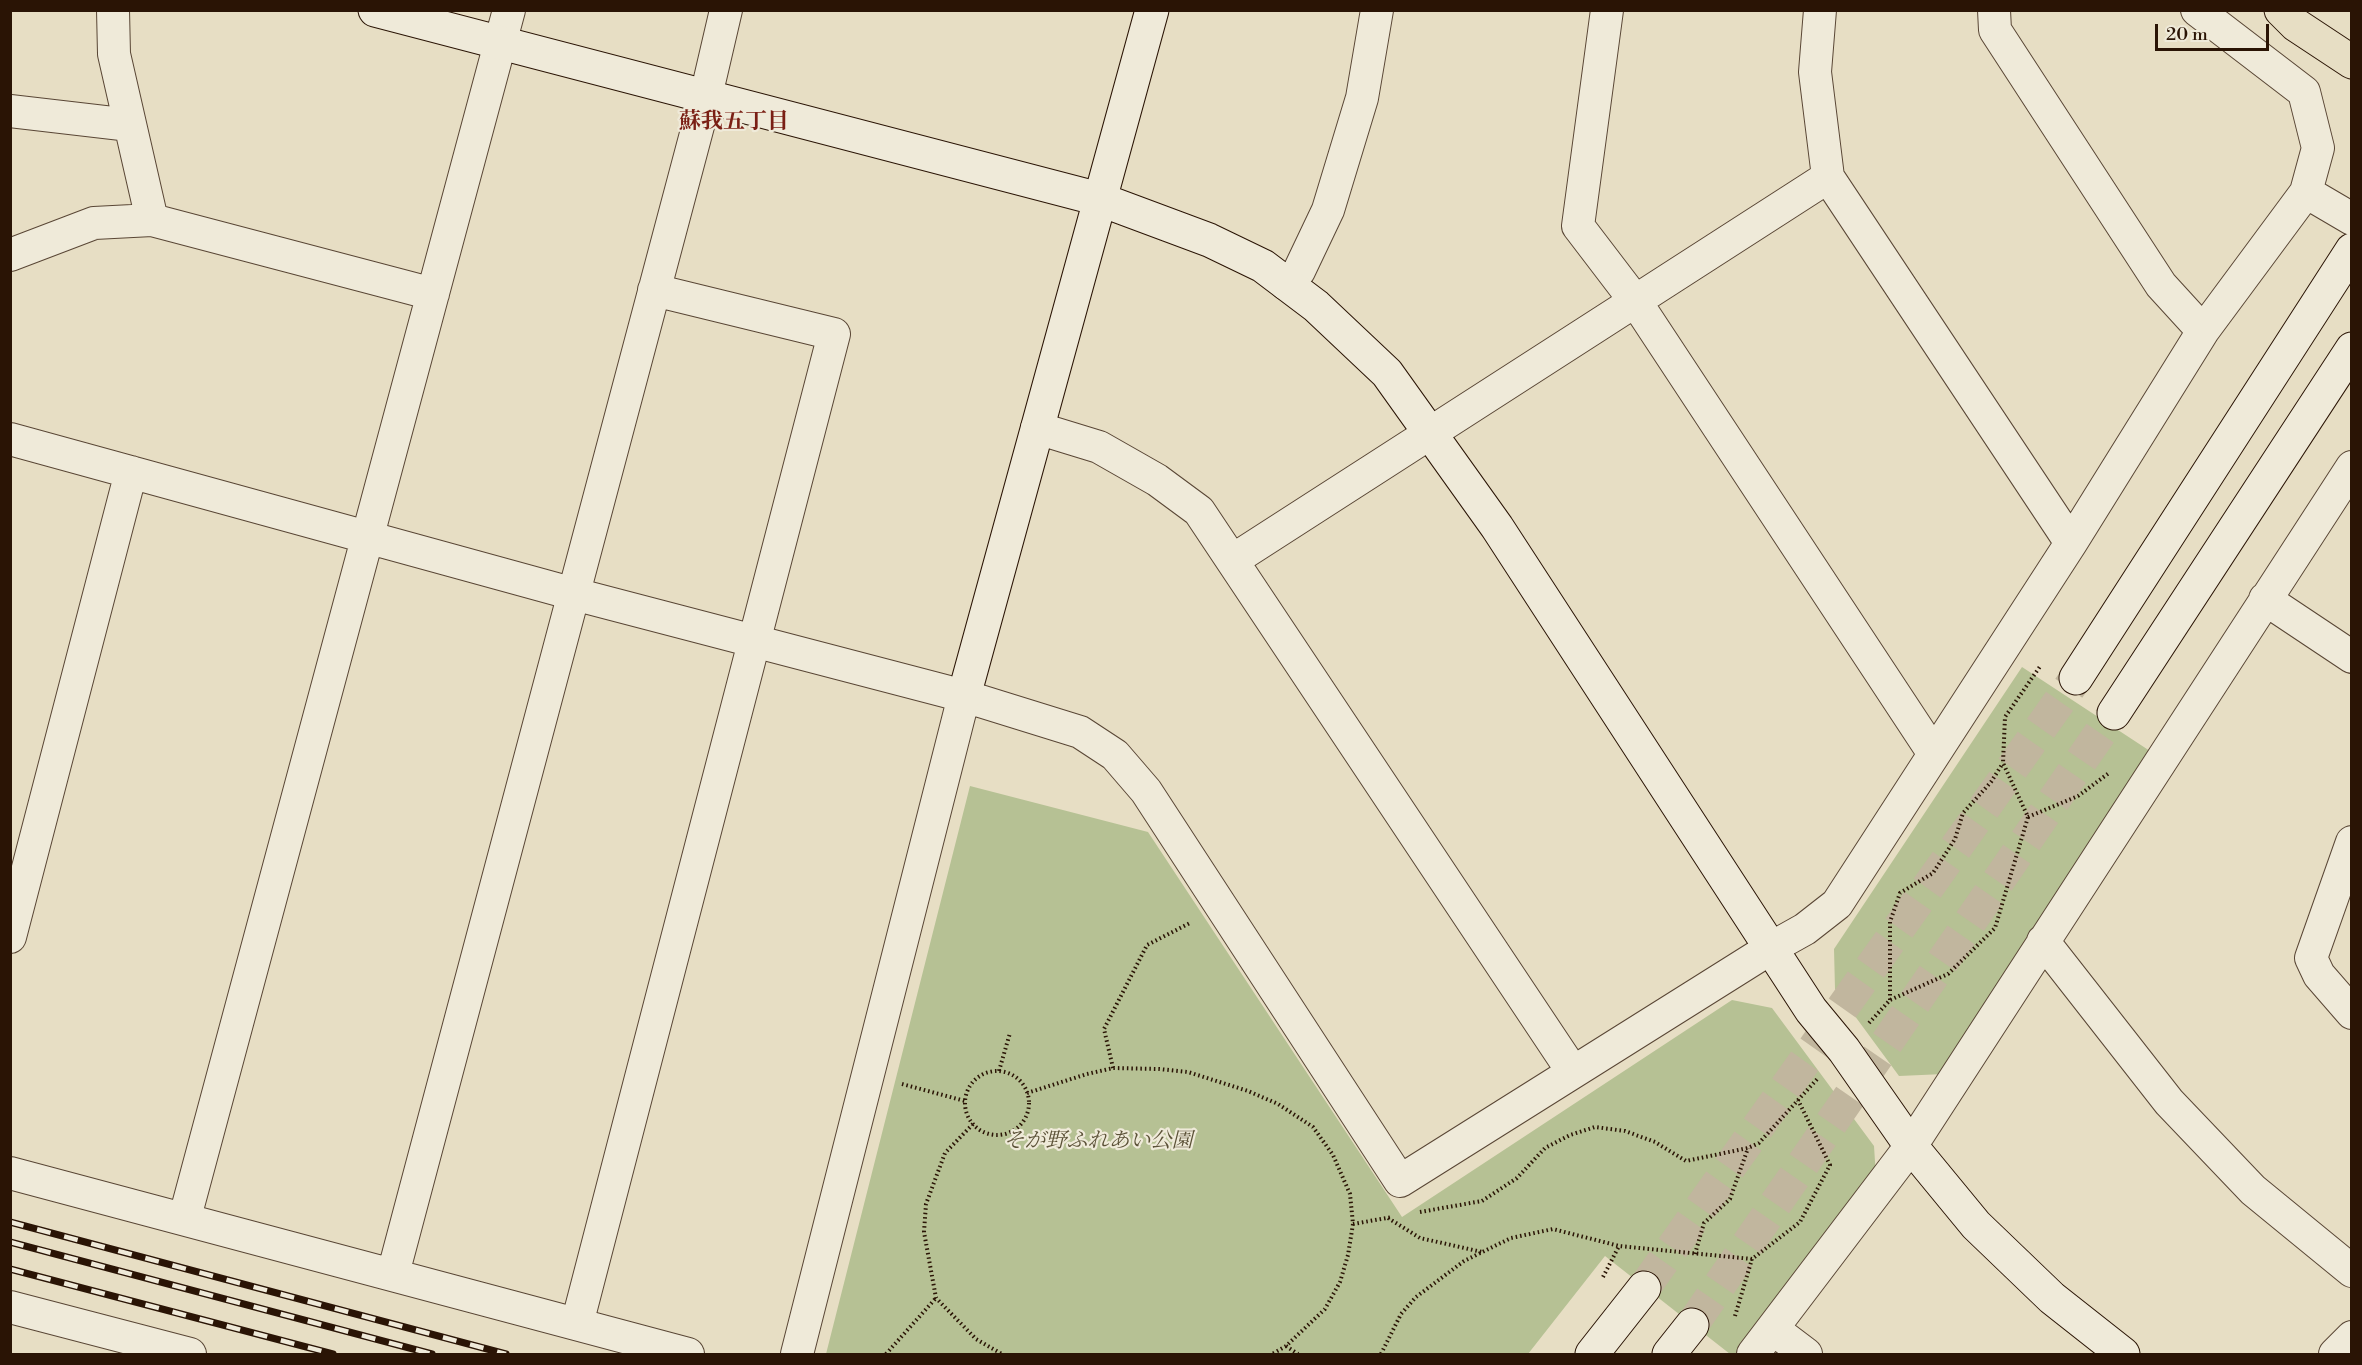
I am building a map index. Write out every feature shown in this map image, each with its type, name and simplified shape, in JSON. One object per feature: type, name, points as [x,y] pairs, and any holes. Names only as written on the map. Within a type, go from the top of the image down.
[{"type":"highway","points":[[2281,10],[2352,62]]},
{"type":"street","points":[[113,10],[114,54],[152,220]]},
{"type":"street","points":[[375,10],[1099,199],[1209,240],[1263,266],[1317,306],[1387,373],[1497,527],[1811,1010],[1844,1050],[1911,1146],[1976,1225],[2052,1298],[2123,1354]]},
{"type":"street","points":[[185,1217],[509,10]]},
{"type":"street","points":[[393,1274],[706,96],[726,10]]},
{"type":"street","points":[[797,1354],[964,696],[1152,10]]},
{"type":"street","points":[[1286,284],[1299,271],[1328,210],[1362,98],[1377,10]]},
{"type":"street","points":[[1607,10],[1578,226],[1636,302],[1934,754]]},
{"type":"street","points":[[1820,10],[1815,72],[1828,177],[2071,543]]},
{"type":"street","points":[[1994,10],[1995,30],[2161,285],[2203,331]]},
{"type":"street","points":[[10,439],[574,594],[964,696],[1080,732],[1115,755],[1146,791],[1400,1181],[1771,948],[1805,929],[1836,904],[2071,543],[2203,331],[2306,192],[2318,148],[2304,92],[2197,10]]},
{"type":"street","points":[[10,111],[130,125]]},
{"type":"street","points":[[1233,560],[1431,435],[1828,177]]},
{"type":"street","points":[[2306,192],[2352,219]]},
{"type":"street","points":[[10,255],[94,223],[152,220],[433,294]]},
{"type":"street","points":[[2076,678],[2352,250]]},
{"type":"street","points":[[577,1324],[834,334],[654,290]]},
{"type":"street","points":[[2114,713],[2352,349]]},
{"type":"street","points":[[1037,428],[1099,447],[1157,480],[1199,511],[1573,1072]]},
{"type":"street","points":[[1753,1354],[1911,1146],[2352,467]]},
{"type":"street","points":[[10,937],[131,472]]},
{"type":"street","points":[[2265,599],[2352,657]]},
{"type":"street","points":[[2352,842],[2311,958],[2319,975],[2352,1013]]},
{"type":"street","points":[[2043,941],[2169,1102],[2253,1190],[2352,1271]]},
{"type":"street","points":[[10,1173],[185,1217],[688,1354]]},
{"type":"street","points":[[1606,1350],[1644,1288]]},
{"type":"street","points":[[10,1307],[110,1344],[190,1354]]},
{"type":"street","points":[[1669,1354],[1692,1325]]},
{"type":"street","points":[[1773,1329],[1806,1354]]},
{"type":"street","points":[[2335,1354],[2352,1337]]},
{"type":"path","points":[[1408,1214],[1482,1201],[1517,1178],[1545,1148],[1570,1135],[1595,1127],[1625,1131],[1655,1142],[1686,1161],[1748,1148],[1759,1143],[1890,1000],[1948,974],[1995,928],[2028,817],[2003,763],[2005,717],[2044,659]]},
{"type":"path","points":[[1890,1000],[1890,922],[1900,893],[1933,873],[1955,839],[1964,813],[1991,782],[2003,763]]},
{"type":"path","points":[[2028,817],[2078,796],[2115,769]]},
{"type":"path","points":[[1113,1068],[1104,1029],[1147,945],[1221,907]]},
{"type":"path","points":[[999,1071],[1010,1033]]},
{"type":"path","points":[[1027,1094],[1113,1068],[1188,1072],[1278,1104],[1313,1128],[1333,1155],[1350,1194],[1353,1224],[1348,1255],[1340,1282],[1325,1309],[1286,1346],[1272,1354]]},
{"type":"path","points":[[999,1071],[1021,1082],[1027,1094],[1028,1106],[1025,1118],[1017,1128],[1006,1134],[994,1135],[982,1132],[973,1124],[966,1113],[965,1101],[968,1089],[976,1079],[987,1073],[999,1071]]},
{"type":"path","points":[[868,1074],[965,1101]]},
{"type":"path","points":[[1734,1321],[1752,1259],[1800,1222],[1830,1165],[1798,1100]]},
{"type":"path","points":[[973,1124],[945,1153],[926,1204],[924,1232],[936,1298],[976,1339],[1002,1354]]},
{"type":"path","points":[[1695,1254],[1704,1223],[1730,1199],[1748,1148]]},
{"type":"path","points":[[1388,1218],[1400,1181]]},
{"type":"path","points":[[1353,1224],[1398,1216]]},
{"type":"path","points":[[1388,1218],[1419,1238],[1482,1252]]},
{"type":"path","points":[[1381,1354],[1401,1314],[1416,1297],[1464,1262],[1511,1238],[1554,1229],[1619,1246],[1752,1259]]},
{"type":"path","points":[[1599,1286],[1619,1246]]},
{"type":"path","points":[[886,1354],[936,1298]]},
{"type":"path","points":[[1286,1346],[1298,1354]]},
{"type":"green space","points":[[2022,667],[2153,753],[1944,1074],[1899,1076],[1835,989],[1834,949]]},
{"type":"green space","name":"そが野ふれあい公園","points":[[970,786],[1148,832],[1402,1217],[1732,1000],[1772,1008],[1874,1146],[1876,1177],[1739,1354],[1730,1354],[1605,1256],[1528,1354],[826,1354]]},
{"type":"tunnel","points":[[1644,1288],[2076,678]]},
{"type":"tunnel","points":[[1692,1325],[2114,713]]},
{"type":"railway","points":[[10,1222],[506,1354]]},
{"type":"railway","points":[[10,1242],[432,1354]]},
{"type":"railway","points":[[10,1269],[333,1354]]},
{"type":"district","name":"蘇我五丁目","points":[[734,123]]}]
